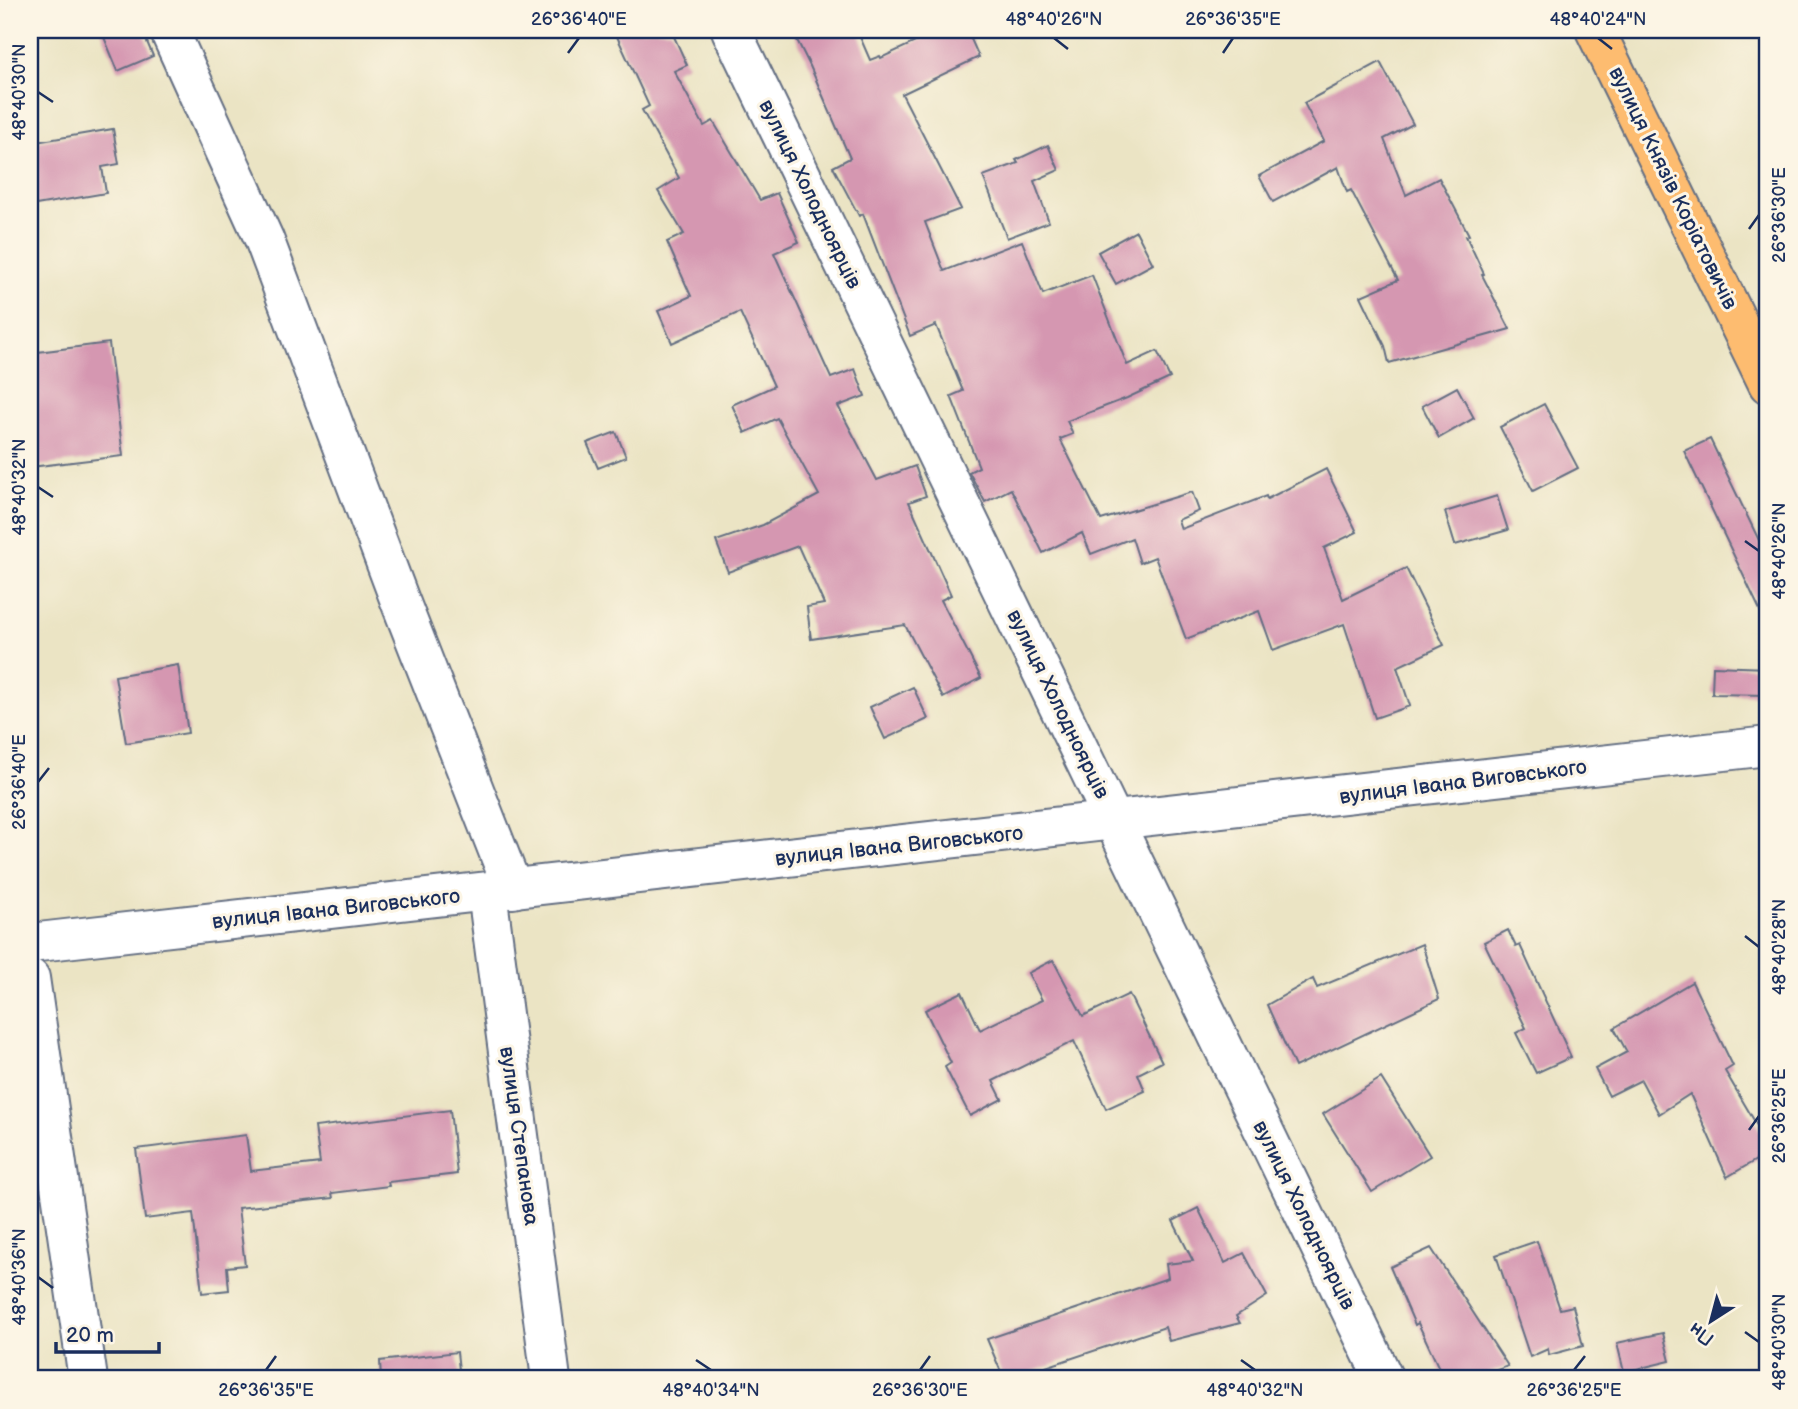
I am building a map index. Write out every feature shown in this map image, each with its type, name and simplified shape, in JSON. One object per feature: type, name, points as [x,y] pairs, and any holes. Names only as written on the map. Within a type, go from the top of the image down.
[{"type":"main road","name":"вулиця Князів Коріатовичів","points":[[1595,30],[1763,360]]},
{"type":"street","name":"вулиця Степанова","points":[[169,30],[264,239],[400,601],[500,890],[551,1379]]},
{"type":"street","name":"вулиця Холодноярців","points":[[731,30],[1384,1379]]},
{"type":"street","name":"вулиця Івана Виговського","points":[[30,943],[1768,746]]},
{"type":"street","points":[[30,978],[45,1097],[88,1379]]},
{"type":"building","points":[[101,30],[142,30],[153,56],[118,71]]},
{"type":"building","points":[[614,30],[671,30],[687,65],[674,71],[704,126],[713,121],[760,200],[777,193],[799,242],[774,253],[831,378],[855,369],[865,396],[838,406],[877,480],[915,466],[926,496],[909,502],[951,595],[941,600],[981,678],[943,698],[905,625],[811,639],[807,607],[824,604],[798,546],[728,572],[716,541],[763,525],[819,495],[777,418],[745,433],[732,405],[774,386],[740,312],[672,343],[658,311],[691,296],[667,242],[684,234],[658,191],[679,178],[642,110],[649,106]]},
{"type":"building","points":[[792,30],[857,30],[870,60],[880,56],[881,58],[941,30],[967,30],[979,57],[902,94],[961,209],[925,222],[944,271],[1022,241],[1043,294],[1092,275],[1127,365],[1157,351],[1170,378],[1067,421],[1073,434],[1060,439],[1101,520],[1192,492],[1199,511],[1178,520],[1181,529],[1266,496],[1267,499],[1326,469],[1357,532],[1324,548],[1343,599],[1406,568],[1444,645],[1397,667],[1410,706],[1375,718],[1344,624],[1273,650],[1259,611],[1186,639],[1155,557],[1140,563],[1132,538],[1091,554],[1082,533],[1043,553],[1011,489],[985,502],[969,472],[979,467],[951,396],[963,391],[936,325],[910,336],[863,214],[859,216],[833,167],[850,158]]},
{"type":"building","points":[[1380,62],[1413,124],[1384,139],[1406,195],[1439,178],[1469,235],[1466,236],[1484,274],[1482,275],[1510,329],[1389,363],[1385,346],[1361,296],[1398,280],[1351,190],[1347,192],[1338,167],[1273,202],[1259,176],[1324,141],[1304,103]]},
{"type":"building","points":[[113,129],[119,164],[102,167],[106,193],[30,206],[30,143]]},
{"type":"building","points":[[1048,145],[1059,170],[1034,181],[1049,222],[1007,238],[983,176],[1018,163],[1016,160]]},
{"type":"building","points":[[1136,231],[1153,264],[1116,284],[1098,252]]},
{"type":"building","points":[[109,343],[123,456],[30,467],[30,353]]},
{"type":"building","points":[[1457,387],[1474,418],[1439,438],[1422,406]]},
{"type":"building","points":[[1544,404],[1578,468],[1533,491],[1500,427]]},
{"type":"building","points":[[616,432],[626,457],[598,468],[587,443]]},
{"type":"building","points":[[1710,439],[1768,559],[1768,627],[1684,451]]},
{"type":"building","points":[[1497,496],[1508,530],[1455,545],[1445,512]]},
{"type":"building","points":[[178,665],[188,733],[126,743],[115,676]]},
{"type":"building","points":[[1713,666],[1768,668],[1768,695],[1712,694]]},
{"type":"building","points":[[913,687],[928,719],[885,739],[870,707]]},
{"type":"building","points":[[1508,930],[1516,947],[1520,945],[1571,1057],[1536,1073],[1516,1033],[1526,1028],[1484,942]]},
{"type":"building","points":[[1422,944],[1439,999],[1295,1067],[1267,1005],[1313,979],[1317,988]]},
{"type":"building","points":[[1053,960],[1083,1016],[1129,994],[1162,1062],[1138,1074],[1145,1091],[1106,1109],[1074,1041],[993,1081],[1002,1099],[970,1116],[945,1067],[951,1063],[925,1010],[962,992],[980,1030],[1042,1000],[1028,973]]},
{"type":"building","points":[[1692,982],[1733,1066],[1725,1071],[1768,1144],[1768,1153],[1727,1177],[1690,1094],[1659,1114],[1641,1080],[1609,1096],[1595,1069],[1627,1052],[1614,1028]]},
{"type":"building","points":[[1381,1078],[1430,1156],[1372,1192],[1323,1114]]},
{"type":"building","points":[[450,1110],[457,1174],[388,1182],[389,1186],[332,1193],[333,1198],[238,1208],[245,1265],[227,1267],[229,1290],[202,1293],[193,1213],[145,1219],[136,1149],[246,1135],[251,1171],[320,1163],[315,1127]]},
{"type":"building","points":[[1198,1208],[1225,1263],[1244,1253],[1267,1296],[1236,1316],[1240,1323],[1169,1341],[1165,1327],[1004,1379],[987,1339],[1168,1278],[1166,1264],[1193,1261],[1173,1221]]},
{"type":"building","points":[[1537,1241],[1560,1309],[1573,1306],[1583,1346],[1549,1355],[1548,1349],[1530,1357],[1496,1255]]},
{"type":"building","points":[[1431,1248],[1508,1366],[1474,1379],[1444,1379],[1418,1323],[1415,1325],[1390,1267]]},
{"type":"building","points":[[1663,1333],[1670,1361],[1624,1372],[1617,1343]]},
{"type":"building","points":[[457,1352],[460,1379],[381,1379],[380,1361]]}]
